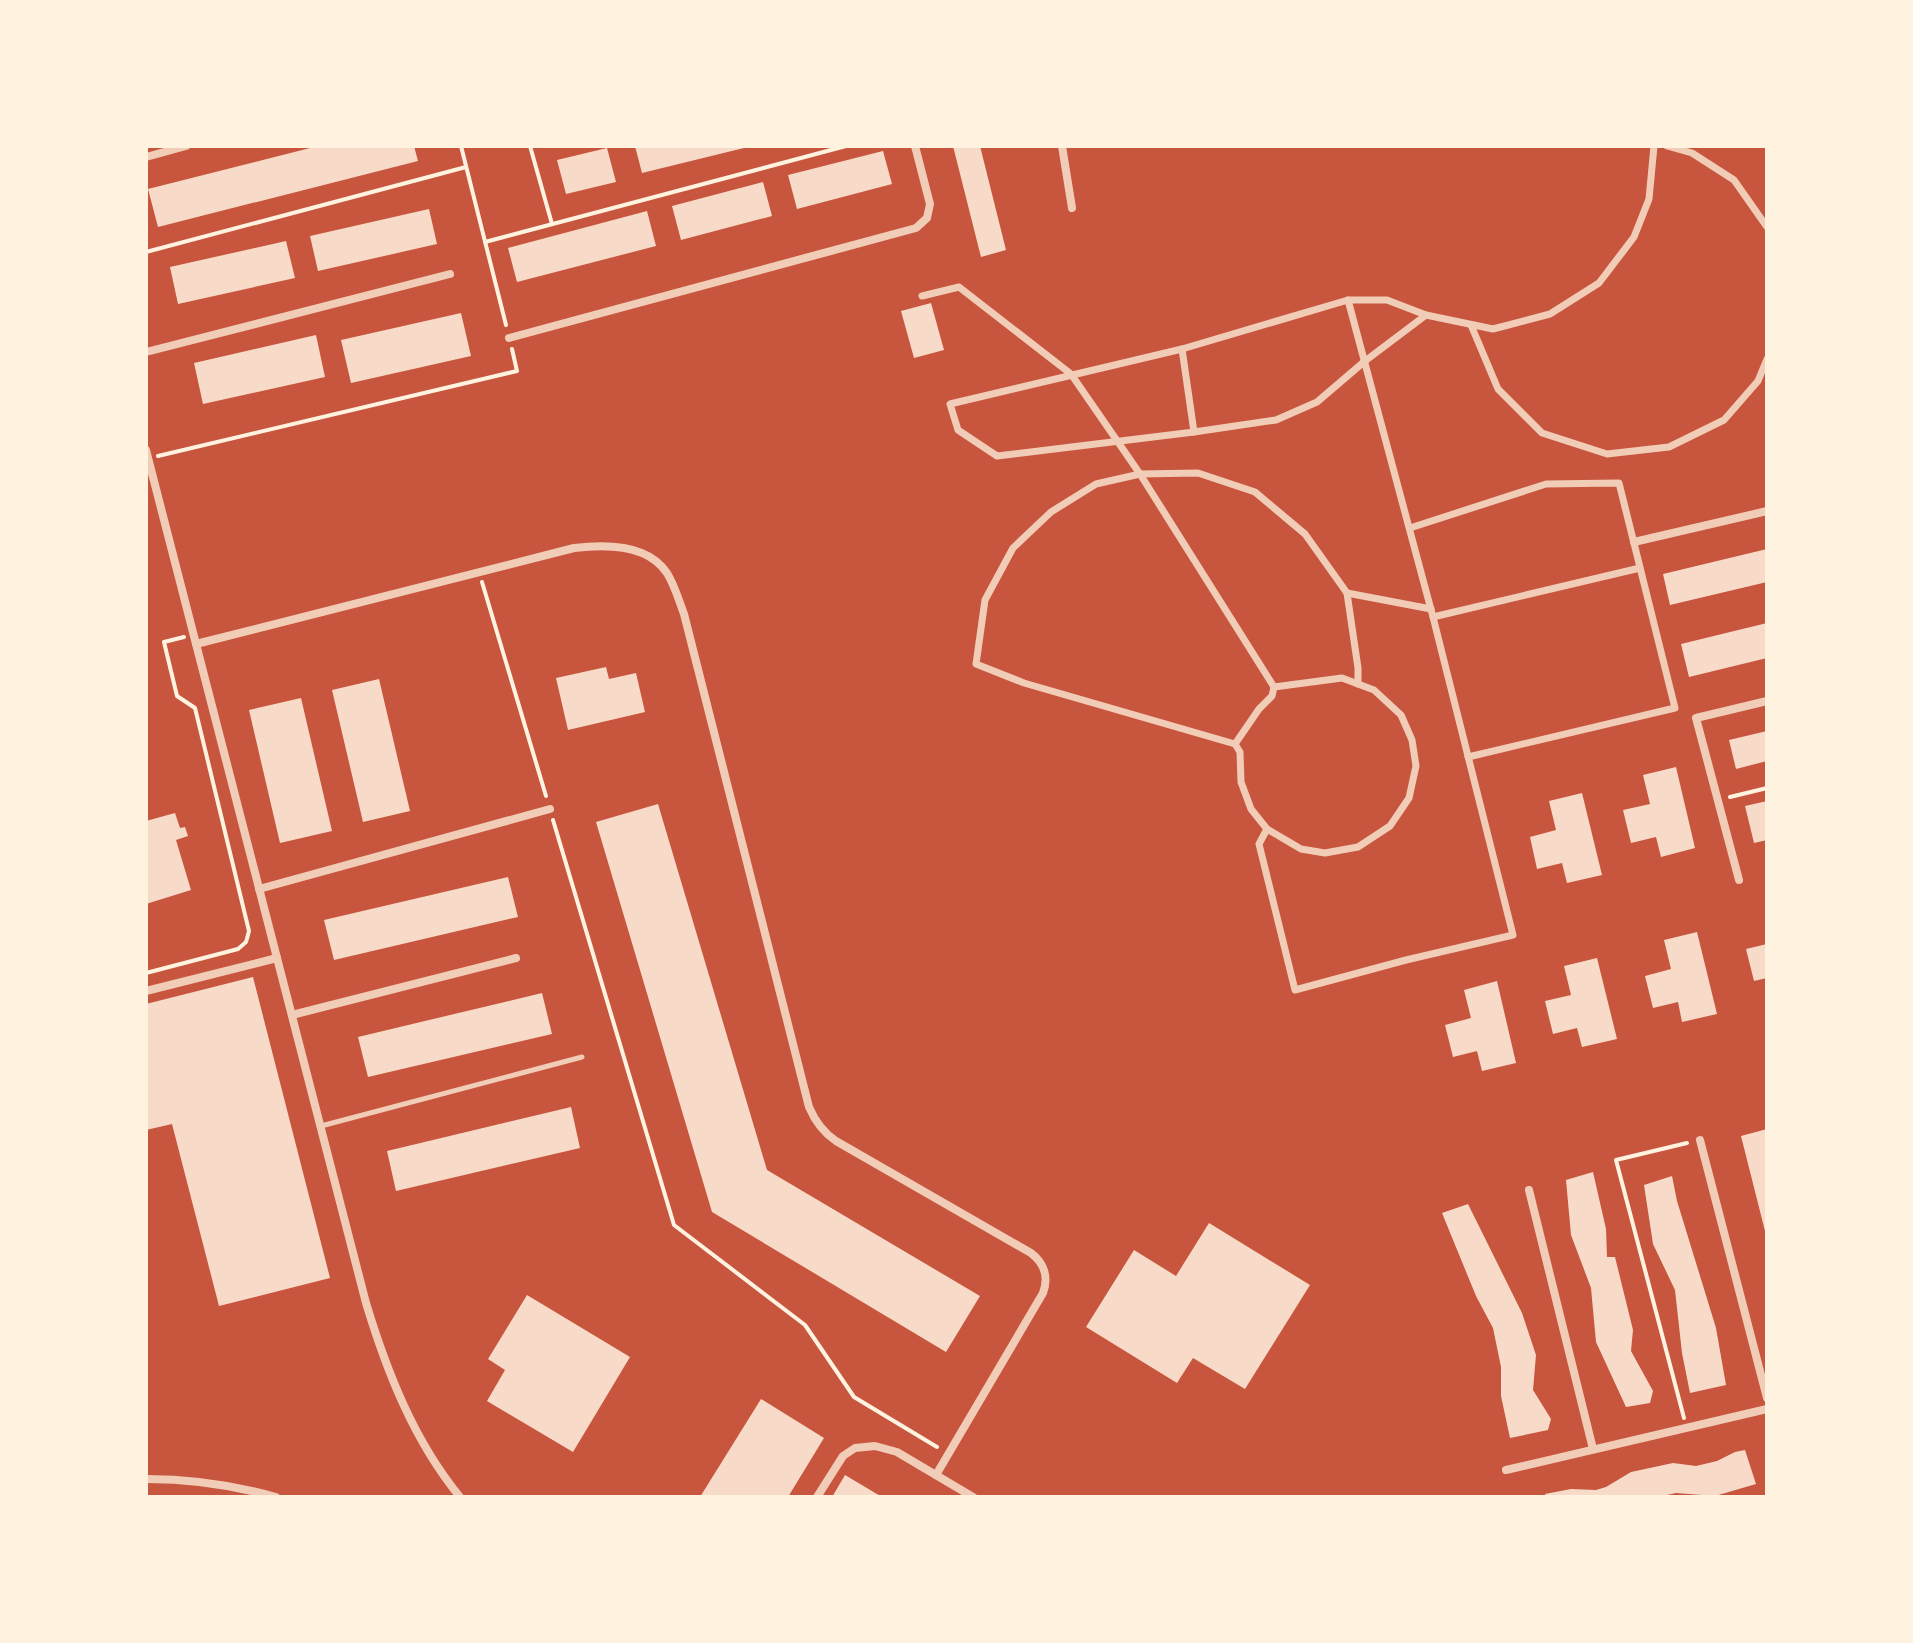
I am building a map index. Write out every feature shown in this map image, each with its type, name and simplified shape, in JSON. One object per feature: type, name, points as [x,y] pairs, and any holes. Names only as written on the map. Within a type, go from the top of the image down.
[{"type":"street","points":[[146,157],[186,146]]},
{"type":"street","points":[[509,338],[920,225],[927,218],[930,204],[915,146]]},
{"type":"street","points":[[1062,146],[1072,208]]},
{"type":"street","points":[[1426,315],[1317,402],[1276,420],[997,456],[958,430],[950,404],[1182,349],[1348,300],[1387,300],[1426,315],[1493,329],[1550,314],[1599,283],[1634,237],[1649,199],[1654,146]]},
{"type":"street","points":[[1667,146],[1692,153],[1734,180],[1767,227]]},
{"type":"street","points":[[146,352],[450,274]]},
{"type":"street","points":[[922,296],[959,287],[1071,374],[1118,440],[1274,687],[1272,696],[1235,744]]},
{"type":"street","points":[[1267,829],[1259,844],[1295,990],[1513,935],[1410,528],[1348,300]]},
{"type":"street","points":[[1471,325],[1498,389],[1542,433],[1607,454],[1669,447],[1724,420],[1758,381],[1767,359]]},
{"type":"street","points":[[1182,349],[1194,432]]},
{"type":"street","points":[[147,454],[360,1284],[406,1411],[439,1470],[460,1497]]},
{"type":"street","points":[[1274,687],[1342,678],[1358,684],[1374,690],[1401,715],[1412,740],[1416,766],[1409,798],[1390,826],[1358,847],[1325,853],[1301,849],[1267,829],[1251,809],[1241,782],[1240,752],[1235,744],[1024,683],[976,664],[985,600],[1013,548],[1051,512],[1096,484],[1140,474],[1198,473],[1255,492],[1305,534],[1347,593],[1358,684]]},
{"type":"street","points":[[1410,528],[1546,484],[1619,483],[1634,542],[1675,708],[1468,757]]},
{"type":"street","points":[[1634,542],[1767,511]]},
{"type":"street","points":[[195,639],[565,550],[592,546],[638,551],[662,566],[672,582],[684,614],[809,1107],[815,1119],[836,1141],[1031,1253],[1043,1267],[1046,1278],[1043,1293],[936,1475]]},
{"type":"street","points":[[1347,593],[1432,613],[1640,568]]},
{"type":"street","points":[[1739,880],[1696,718],[1767,701]]},
{"type":"street","points":[[259,889],[550,809]]},
{"type":"street","points":[[146,991],[277,958]]},
{"type":"street","points":[[292,1015],[516,958]]},
{"type":"street","points":[[1700,1140],[1767,1398]]},
{"type":"street","points":[[1529,1190],[1593,1449]]},
{"type":"street","points":[[1506,1470],[1767,1409]]},
{"type":"street","points":[[817,1497],[843,1456],[864,1446],[890,1449],[973,1497]]},
{"type":"street","points":[[146,1479],[207,1482],[276,1497]]},
{"type":"lane","points":[[320,1126],[582,1057]]},
{"type":"path","points":[[147,454],[517,371],[461,146]]},
{"type":"path","points":[[530,146],[552,224]]},
{"type":"path","points":[[485,242],[846,146]]},
{"type":"path","points":[[146,252],[466,167]]},
{"type":"path","points":[[479,572],[674,1225],[805,1325],[854,1397],[948,1454]]},
{"type":"path","points":[[146,973],[238,949],[246,942],[249,931],[195,708],[177,696],[164,642],[195,639]]},
{"type":"path","points":[[1718,800],[1767,788]]},
{"type":"path","points":[[1686,1428],[1616,1160],[1700,1140]]},
{"type":"building","points":[[318,146],[414,146],[418,161],[158,227],[148,189]]},
{"type":"building","points":[[635,146],[748,146],[748,147],[642,173]]},
{"type":"building","points":[[953,146],[980,146],[1006,250],[981,257]]},
{"type":"building","points":[[607,148],[616,182],[566,194],[557,160]]},
{"type":"building","points":[[883,151],[892,184],[797,209],[788,175]]},
{"type":"building","points":[[763,182],[772,216],[681,240],[672,206]]},
{"type":"building","points":[[429,209],[437,244],[318,271],[310,236]]},
{"type":"building","points":[[647,211],[656,246],[517,282],[508,248]]},
{"type":"building","points":[[286,241],[295,278],[178,304],[170,267]]},
{"type":"building","points":[[931,303],[944,350],[914,358],[901,311]]},
{"type":"building","points":[[461,313],[471,356],[351,383],[341,340]]},
{"type":"building","points":[[316,335],[325,377],[203,404],[194,363]]},
{"type":"building","points":[[1767,549],[1767,582],[1670,605],[1663,574]]},
{"type":"building","points":[[1767,623],[1767,658],[1689,677],[1681,644]]},
{"type":"building","points":[[606,667],[609,679],[636,673],[645,712],[568,730],[556,678]]},
{"type":"building","points":[[379,679],[410,811],[363,822],[332,690]]},
{"type":"building","points":[[301,698],[332,831],[280,843],[249,710]]},
{"type":"building","points":[[1767,731],[1767,761],[1736,769],[1729,740]]},
{"type":"building","points":[[1676,767],[1695,848],[1661,857],[1656,837],[1631,843],[1623,810],[1650,804],[1643,775]]},
{"type":"building","points":[[1582,793],[1602,875],[1567,883],[1562,863],[1537,869],[1530,837],[1556,830],[1549,801]]},
{"type":"building","points":[[1767,801],[1767,840],[1754,843],[1745,806]]},
{"type":"building","points":[[658,804],[767,1170],[980,1296],[946,1352],[712,1212],[596,822]]},
{"type":"building","points":[[175,813],[180,828],[185,827],[188,836],[176,840],[191,890],[146,904],[146,821]]},
{"type":"building","points":[[508,877],[518,917],[334,960],[324,920]]},
{"type":"building","points":[[1697,932],[1717,1014],[1682,1022],[1678,1002],[1653,1008],[1645,976],[1671,969],[1664,940]]},
{"type":"building","points":[[1767,944],[1767,978],[1754,981],[1746,949]]},
{"type":"building","points":[[1597,958],[1617,1039],[1582,1047],[1577,1028],[1553,1034],[1545,1001],[1571,995],[1564,966]]},
{"type":"building","points":[[253,977],[330,1278],[219,1306],[172,1124],[146,1130],[146,1004]]},
{"type":"building","points":[[1497,981],[1516,1063],[1482,1071],[1477,1051],[1453,1057],[1445,1025],[1471,1018],[1464,990]]},
{"type":"building","points":[[542,993],[552,1034],[368,1077],[358,1037]]},
{"type":"building","points":[[571,1107],[580,1148],[396,1191],[387,1151]]},
{"type":"building","points":[[1767,1129],[1767,1235],[1766,1235],[1741,1136]]},
{"type":"building","points":[[1593,1172],[1606,1229],[1607,1257],[1615,1257],[1633,1330],[1631,1351],[1653,1391],[1650,1403],[1626,1407],[1596,1342],[1591,1288],[1571,1235],[1566,1180]]},
{"type":"building","points":[[1672,1176],[1716,1328],[1726,1385],[1690,1393],[1675,1290],[1653,1244],[1644,1185]]},
{"type":"building","points":[[1468,1204],[1522,1313],[1536,1355],[1533,1390],[1551,1419],[1548,1430],[1510,1438],[1501,1396],[1501,1367],[1493,1328],[1476,1296],[1442,1213]]},
{"type":"building","points":[[1209,1223],[1310,1285],[1245,1389],[1193,1358],[1177,1383],[1086,1327],[1134,1250],[1176,1276]]},
{"type":"building","points":[[527,1295],[630,1357],[573,1452],[487,1401],[505,1370],[488,1359]]},
{"type":"building","points":[[761,1399],[824,1438],[788,1497],[700,1497]]},
{"type":"building","points":[[1745,1450],[1756,1484],[1715,1496],[1676,1493],[1658,1497],[1546,1497],[1545,1494],[1571,1489],[1596,1490],[1631,1472],[1673,1463],[1696,1466]]},
{"type":"building","points":[[845,1475],[882,1497],[832,1497]]}]
